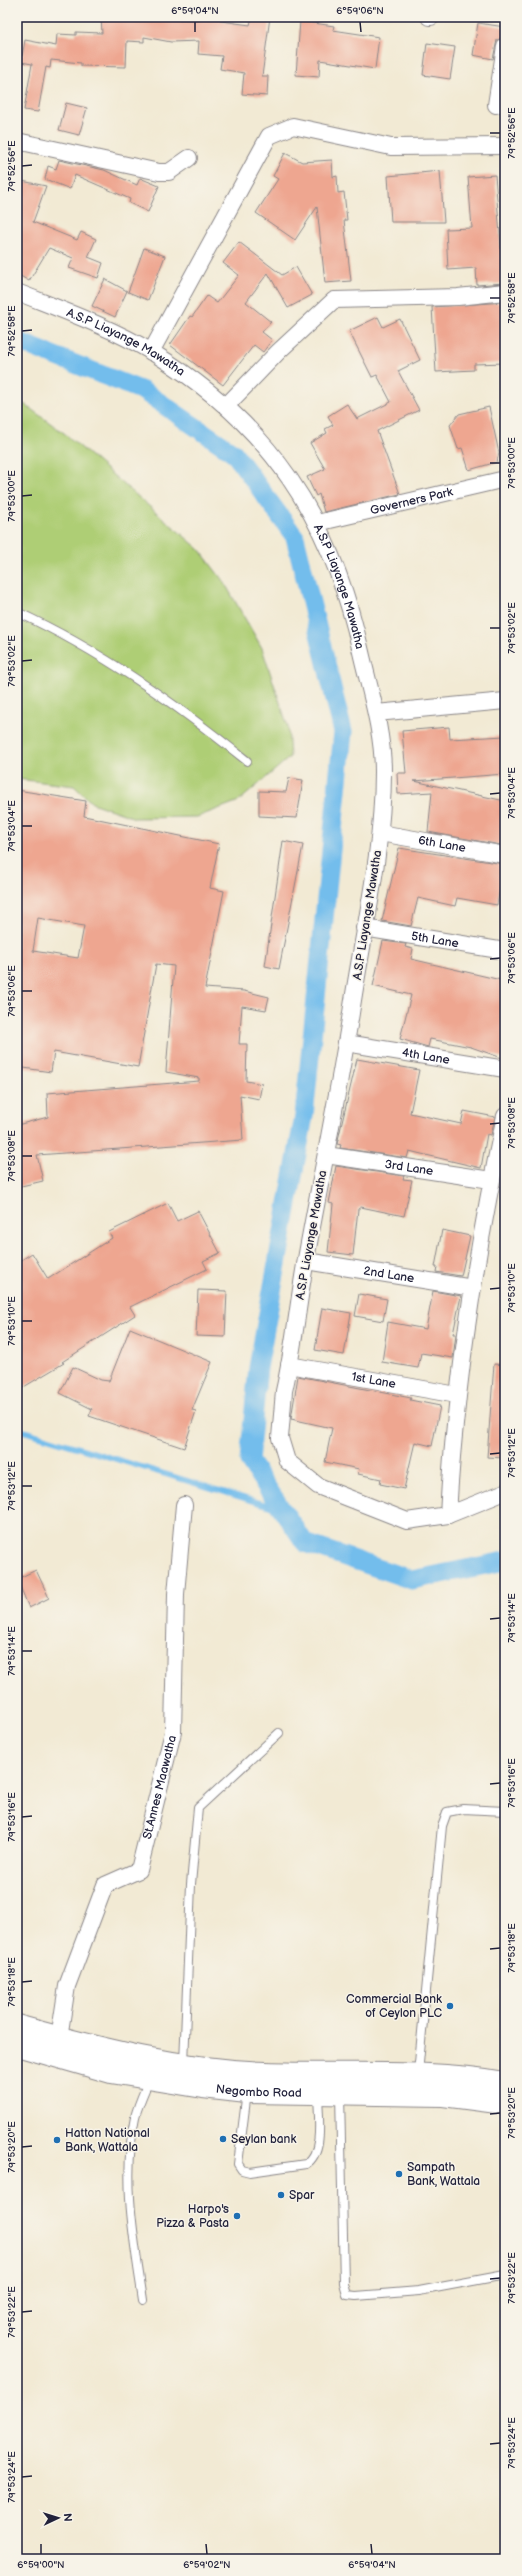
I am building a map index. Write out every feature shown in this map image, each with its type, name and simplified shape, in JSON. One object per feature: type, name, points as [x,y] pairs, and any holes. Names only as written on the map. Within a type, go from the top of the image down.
[{"type":"highway","name":"Negombo Road","points":[[17,2026],[134,2056],[184,2065],[266,2073],[418,2073],[505,2083]]},
{"type":"highway","name":"Negombo Road","points":[[17,2045],[111,2072],[148,2080],[247,2092],[443,2096],[505,2103]]},
{"type":"street","points":[[496,105],[505,46]]},
{"type":"street","points":[[151,352],[269,136],[293,126],[391,147],[505,146]]},
{"type":"street","points":[[17,142],[158,172],[169,172],[189,158]]},
{"type":"street","name":"A.S.P Liayange Mawatha","points":[[17,292],[96,324],[151,352],[227,405],[268,448],[317,523],[333,558],[353,615],[376,713],[383,770],[380,833],[346,1044],[306,1261],[290,1365],[284,1391],[280,1438],[287,1461],[318,1486],[406,1521],[448,1515],[505,1492]]},
{"type":"street","points":[[227,405],[279,351],[334,300],[458,297],[505,292]]},
{"type":"street","name":"Governers Park","points":[[317,523],[505,479]]},
{"type":"street","points":[[376,713],[505,701]]},
{"type":"street","name":"6th Lane","points":[[380,833],[505,855]]},
{"type":"street","name":"5th Lane","points":[[364,928],[505,951]]},
{"type":"street","name":"4th Lane","points":[[346,1044],[505,1069]]},
{"type":"street","points":[[448,1515],[452,1442],[473,1288],[491,1180],[505,1116]]},
{"type":"street","name":"3rd Lane","points":[[326,1155],[491,1180]]},
{"type":"street","name":"2nd Lane","points":[[306,1261],[473,1288]]},
{"type":"street","name":"1st Lane","points":[[290,1365],[458,1395]]},
{"type":"street","name":"St.Annes Maawatha","points":[[59,2038],[67,1986],[105,1885],[139,1870],[173,1732],[176,1594],[184,1506]]},
{"type":"lane","points":[[17,612],[105,661],[182,709],[247,761]]},
{"type":"lane","points":[[184,2065],[191,1884],[198,1808],[279,1733]]},
{"type":"lane","points":[[418,2073],[442,1826],[447,1812],[463,1809],[505,1811]]},
{"type":"lane","points":[[143,2300],[132,2223],[129,2158],[135,2116],[148,2080]]},
{"type":"lane","points":[[247,2092],[238,2164],[242,2170],[250,2172],[306,2164],[314,2160],[318,2147],[318,2093]]},
{"type":"lane","points":[[340,2093],[344,2284],[347,2295],[356,2296],[419,2291],[505,2275]]},
{"type":"green space","points":[[17,399],[64,433],[199,549],[224,582],[262,648],[288,727],[290,757],[239,801],[197,817],[135,818],[92,803],[74,786],[17,779]]},
{"type":"building","points":[[101,17],[200,20],[200,17],[221,17],[221,21],[250,25],[252,17],[270,17],[262,76],[268,76],[267,96],[242,94],[244,73],[220,69],[222,56],[198,54],[199,41],[171,42],[144,37],[144,42],[127,41],[126,67],[81,66],[81,63],[51,60],[50,68],[46,67],[38,112],[24,110],[32,64],[21,62],[25,40],[56,46],[57,34],[76,35],[76,32],[102,33]]},
{"type":"building","points":[[300,21],[334,26],[333,30],[379,37],[375,69],[320,60],[319,77],[296,75]]},
{"type":"building","points":[[478,23],[505,27],[505,37],[497,40],[493,59],[473,55]]},
{"type":"building","points":[[427,43],[455,47],[450,79],[423,75]]},
{"type":"building","points":[[66,103],[87,108],[79,135],[59,130]]},
{"type":"building","points":[[285,153],[302,162],[332,160],[333,177],[337,176],[338,193],[344,192],[347,220],[344,220],[351,281],[325,283],[317,207],[295,240],[256,213],[278,179],[273,176]]},
{"type":"building","points":[[59,160],[104,170],[137,185],[140,178],[159,186],[148,212],[129,203],[130,199],[75,175],[70,189],[45,179],[48,166],[56,169]]},
{"type":"building","points":[[440,171],[444,222],[391,222],[388,176]]},
{"type":"building","points":[[495,175],[504,283],[477,285],[476,268],[448,270],[446,229],[472,228],[468,177]]},
{"type":"building","points":[[17,180],[46,186],[33,222],[77,240],[81,232],[96,239],[88,257],[103,263],[98,278],[69,268],[73,258],[49,248],[29,281],[17,274]]},
{"type":"building","points":[[239,242],[282,275],[296,267],[312,295],[288,308],[268,273],[246,302],[271,322],[262,332],[272,340],[263,352],[254,345],[223,385],[170,345],[190,316],[192,317],[207,296],[217,303],[239,275],[223,263]]},
{"type":"building","points":[[144,248],[165,256],[148,300],[128,292]]},
{"type":"building","points":[[105,279],[127,291],[115,317],[92,306]]},
{"type":"building","points":[[505,302],[505,363],[474,364],[474,370],[436,372],[432,307]]},
{"type":"building","points":[[378,317],[383,327],[400,319],[420,360],[398,371],[419,410],[377,431],[400,494],[324,512],[319,494],[316,496],[307,477],[325,469],[310,443],[327,433],[325,429],[333,425],[328,416],[347,404],[357,419],[391,402],[377,375],[372,377],[349,331]]},
{"type":"building","points":[[489,407],[499,453],[497,462],[469,470],[462,448],[458,449],[450,425],[459,414]]},
{"type":"building","points":[[449,727],[450,739],[505,736],[505,774],[414,781],[505,801],[505,828],[501,845],[428,832],[432,792],[398,794],[397,773],[406,773],[402,731]]},
{"type":"building","points":[[289,778],[303,780],[297,818],[259,816],[259,791],[286,792]]},
{"type":"building","points":[[17,790],[86,801],[84,816],[219,844],[210,888],[224,891],[205,988],[244,991],[269,997],[266,1010],[242,1006],[239,1044],[247,1044],[246,1081],[262,1084],[259,1099],[240,1095],[243,1140],[37,1155],[43,1181],[17,1187],[17,1125],[48,1117],[47,1093],[199,1081],[199,1078],[166,1072],[174,966],[156,964],[138,1067],[54,1052],[51,1072],[17,1067]],"holes":[[[38,918],[84,926],[78,958],[33,951]]]},
{"type":"building","points":[[283,841],[303,845],[279,969],[265,966]]},
{"type":"building","points":[[399,848],[504,864],[497,905],[457,898],[455,906],[418,898],[411,926],[382,921]]},
{"type":"building","points":[[383,941],[406,944],[405,947],[413,949],[411,959],[505,981],[505,1059],[471,1047],[430,1039],[428,1047],[400,1039],[411,995],[373,986]]},
{"type":"building","points":[[357,1059],[419,1070],[410,1113],[461,1124],[464,1111],[495,1117],[491,1135],[487,1134],[481,1168],[409,1151],[407,1158],[340,1148],[341,1145],[337,1144]]},
{"type":"building","points":[[336,1166],[404,1176],[403,1179],[412,1180],[404,1216],[361,1207],[358,1209],[353,1255],[328,1252],[333,1204],[329,1203]]},
{"type":"building","points":[[168,1203],[177,1221],[198,1211],[220,1253],[203,1261],[207,1269],[130,1307],[135,1315],[62,1362],[64,1363],[17,1391],[17,1263],[32,1253],[48,1279],[112,1238],[109,1232]]},
{"type":"building","points":[[442,1230],[470,1236],[461,1276],[436,1272],[437,1267],[435,1267]]},
{"type":"building","points":[[198,1290],[227,1291],[225,1337],[196,1336]]},
{"type":"building","points":[[433,1291],[461,1296],[453,1334],[456,1334],[453,1358],[421,1353],[418,1368],[382,1362],[388,1322],[426,1329]]},
{"type":"building","points":[[359,1294],[387,1299],[383,1321],[355,1316]]},
{"type":"building","points":[[322,1308],[351,1313],[344,1355],[315,1350]]},
{"type":"building","points":[[130,1328],[212,1362],[192,1410],[196,1411],[184,1448],[89,1416],[92,1409],[60,1393],[73,1367],[101,1380],[109,1381]]},
{"type":"building","points":[[494,1364],[505,1365],[505,1458],[487,1457]]},
{"type":"building","points":[[298,1376],[411,1398],[410,1400],[440,1406],[432,1446],[415,1442],[404,1489],[380,1484],[381,1479],[358,1474],[359,1469],[325,1462],[332,1428],[291,1419]]},
{"type":"building","points":[[36,1570],[49,1598],[29,1608],[17,1579]]},
{"type":"waterway","points":[[17,341],[143,391],[234,453],[295,537],[343,732],[304,1116],[258,1368],[249,1461],[305,1543],[412,1580],[505,1561]]},
{"type":"waterway","points":[[17,1429],[283,1510]]},
{"type":"place","name":"Commercial Bank of Ceylon PLC","points":[[450,2006]]},
{"type":"place","name":"Seylan bank","points":[[223,2139]]},
{"type":"place","name":"Hatton National Bank, Wattala","points":[[57,2140]]},
{"type":"place","name":"Sampath Bank, Wattala","points":[[399,2174]]},
{"type":"place","name":"Spar","points":[[281,2195]]},
{"type":"place","name":"Harpo's Pizza & Pasta","points":[[237,2216]]}]
